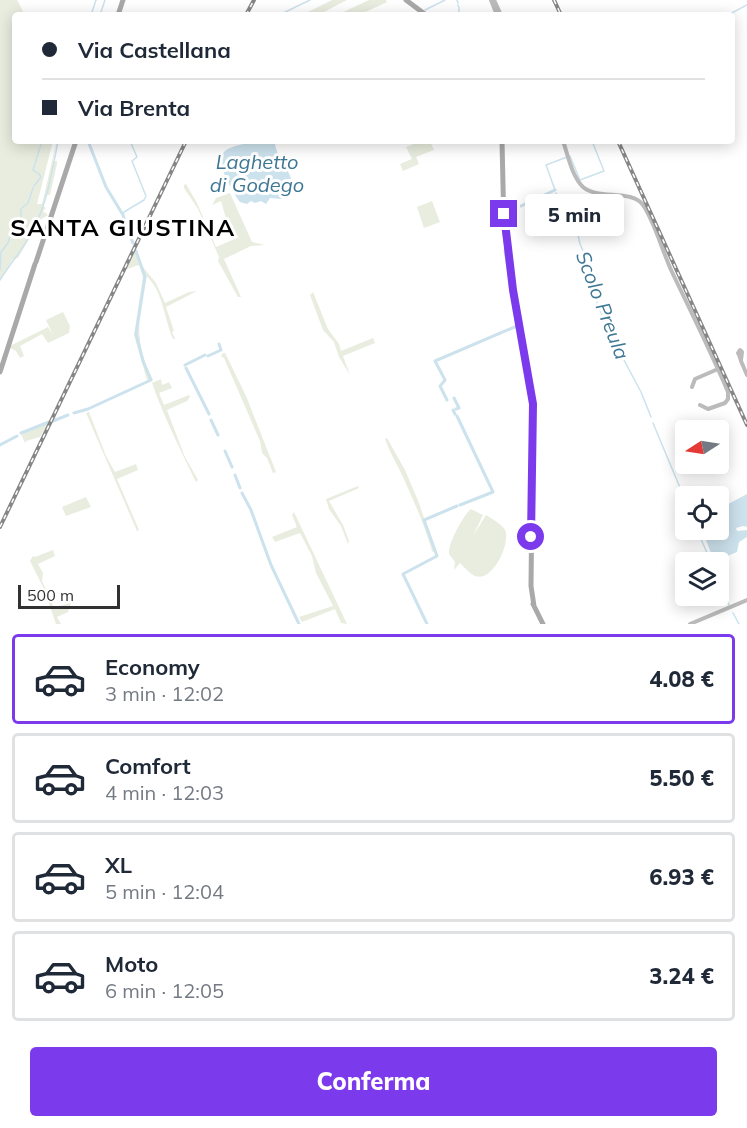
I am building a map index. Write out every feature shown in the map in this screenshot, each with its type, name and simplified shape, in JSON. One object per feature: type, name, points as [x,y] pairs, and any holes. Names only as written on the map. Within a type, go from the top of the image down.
[{"type":"main road","points":[[406,0],[422,12]]},
{"type":"main road","points":[[0,372],[75,144]]},
{"type":"main road","points":[[502,144],[502,202],[506,242],[533,404],[531,595]]},
{"type":"main road","points":[[563,144],[583,187],[591,192],[630,197],[641,202],[728,392],[728,399],[725,403],[708,409],[700,405]]},
{"type":"main road","points":[[502,193],[506,242]]},
{"type":"main road","points":[[740,354],[747,375]]},
{"type":"main road","points":[[692,387],[695,379],[718,369]]},
{"type":"main road","points":[[531,573],[530,594],[543,624]]},
{"type":"main road","points":[[529,586],[534,606]]},
{"type":"main road","points":[[690,624],[747,600]]},
{"type":"shaded area","points":[[0,0],[17,0],[23,12],[12,12],[12,144],[52,144],[37,204],[42,204],[56,144],[53,161],[57,161],[57,164],[50,195],[47,195],[43,206],[46,208],[43,211],[48,215],[40,220],[18,258],[13,259],[0,280]]},
{"type":"shaded area","points":[[332,0],[347,0],[324,12],[308,12]]},
{"type":"shaded area","points":[[369,0],[386,0],[387,2],[365,12],[343,12]]},
{"type":"shaded area","points":[[414,144],[431,144],[434,150],[416,157],[419,164],[403,171],[400,164],[412,159],[406,147]]},
{"type":"shaded area","points":[[186,184],[197,203],[216,247],[239,237],[229,226],[221,201],[212,205],[216,198],[230,193],[252,242],[265,245],[251,246],[224,259],[241,297],[238,297],[218,261],[219,257],[198,209],[184,188]]},
{"type":"shaded area","points":[[432,201],[440,222],[424,228],[417,207]]},
{"type":"shaded area","points":[[135,247],[143,267],[156,283],[165,303],[189,292],[197,291],[166,307],[174,331],[172,332],[175,339],[173,339],[156,288],[145,275],[139,328],[142,353],[153,380],[150,381],[147,380],[134,335],[143,276],[139,265],[124,270]]},
{"type":"shaded area","points":[[313,292],[328,329],[339,344],[341,351],[373,338],[375,343],[343,356],[350,375],[339,357],[334,342],[323,330],[310,295]]},
{"type":"shaded area","points":[[63,312],[70,326],[69,333],[48,343],[42,334],[20,346],[24,356],[20,358],[16,351],[10,348],[48,327],[53,335],[46,320]]},
{"type":"shaded area","points":[[223,353],[246,396],[276,472],[273,473],[267,458],[262,453],[260,441],[224,358],[221,356]]},
{"type":"shaded area","points":[[161,379],[162,385],[169,382],[172,388],[159,393],[164,405],[189,395],[190,397],[187,401],[167,410],[184,455],[198,480],[196,482],[167,420],[152,383]]},
{"type":"shaded area","points":[[89,412],[106,456],[115,472],[136,464],[138,470],[117,479],[139,530],[137,531],[86,413]]},
{"type":"shaded area","points":[[49,422],[40,437],[25,443],[21,434],[23,432]]},
{"type":"shaded area","points":[[387,438],[405,470],[419,503],[436,554],[432,551],[415,504],[385,439]]},
{"type":"shaded area","points":[[358,486],[359,488],[329,501],[343,525],[348,544],[326,499]]},
{"type":"shaded area","points":[[86,497],[91,507],[66,516],[62,507]]},
{"type":"shaded area","points":[[471,509],[483,515],[473,536],[486,515],[502,526],[506,536],[499,560],[494,568],[482,577],[473,575],[460,563],[454,570],[455,562],[449,554],[457,530]]},
{"type":"shaded area","points":[[294,512],[347,624],[341,623],[335,609],[302,622],[299,617],[333,606],[316,573],[312,556],[300,533],[275,542],[272,537],[297,527],[292,515]]},
{"type":"shaded area","points":[[53,550],[55,556],[38,564],[43,573],[42,581],[53,606],[71,603],[68,612],[57,617],[61,624],[56,624],[44,589],[30,561],[33,556]]},
{"type":"water","name":"Laghetto di Godego","points":[[276,144],[291,179],[291,193],[281,199],[270,198],[266,204],[261,201],[255,203],[251,201],[247,204],[240,202],[229,184],[221,162],[225,151],[240,145]]},
{"type":"water","points":[[747,494],[747,527],[736,528],[737,531],[747,530],[747,537],[739,542],[737,552],[729,555],[729,552],[711,552],[706,540],[729,540],[729,504]]},
{"type":"waterway","points":[[92,12],[96,0]]},
{"type":"waterway","points":[[101,12],[105,0]]},
{"type":"waterway","points":[[285,12],[310,0]]},
{"type":"waterway","points":[[425,10],[445,0]]},
{"type":"waterway","points":[[734,12],[747,5]]},
{"type":"waterway","points":[[459,7],[459,12]]},
{"type":"waterway","points":[[34,186],[41,177],[33,170],[41,144]]},
{"type":"waterway","points":[[0,280],[25,244],[42,210],[57,144]]},
{"type":"waterway","points":[[89,144],[106,187],[123,215],[126,225]]},
{"type":"waterway","points":[[123,215],[124,212],[144,200],[146,196],[132,161],[137,157],[131,144]]},
{"type":"waterway","points":[[570,156],[580,180],[604,171],[593,144]]},
{"type":"waterway","points":[[555,190],[546,165],[567,157]]},
{"type":"waterway","points":[[0,270],[1,252],[21,220],[21,209],[28,203],[33,188]]},
{"type":"waterway","points":[[521,206],[555,190]]},
{"type":"waterway","name":"Scolo Preula","points":[[556,193],[578,235],[593,273],[597,303],[609,332],[641,392],[651,417]]},
{"type":"waterway","points":[[505,210],[509,211],[518,207]]},
{"type":"waterway","points":[[127,228],[133,243]]},
{"type":"waterway","points":[[74,413],[88,409],[151,380],[136,334],[145,277],[136,251]]},
{"type":"waterway","points":[[505,251],[513,298]]},
{"type":"waterway","points":[[441,385],[445,380],[435,361],[517,326]]},
{"type":"waterway","points":[[208,356],[221,350],[219,344]]},
{"type":"waterway","points":[[185,365],[205,355]]},
{"type":"waterway","points":[[186,368],[209,414]]},
{"type":"waterway","points":[[440,386],[447,400]]},
{"type":"waterway","points":[[454,398],[459,408],[456,409]]},
{"type":"waterway","points":[[453,410],[455,414]]},
{"type":"waterway","points":[[53,421],[68,415]]},
{"type":"waterway","points":[[457,416],[493,492],[460,505]]},
{"type":"waterway","points":[[211,420],[218,435]]},
{"type":"waterway","points":[[21,433],[49,422]]},
{"type":"waterway","name":"Scolo Preula","points":[[653,423],[679,486]]},
{"type":"waterway","points":[[0,445],[17,436]]},
{"type":"waterway","points":[[225,451],[232,467]]},
{"type":"waterway","points":[[235,475],[240,488]]},
{"type":"waterway","points":[[242,493],[251,510],[271,565],[299,624]]},
{"type":"waterway","points":[[427,624],[403,574],[437,556],[424,520],[457,506]]},
{"type":"waterway","name":"Scolo Preula","points":[[701,540],[707,552]]},
{"type":"waterway","name":"Scolo Preula","points":[[733,613],[739,624]]},
{"type":"railway","points":[[248,12],[254,0]]},
{"type":"railway","points":[[554,0],[560,12]]},
{"type":"railway","points":[[0,527],[185,144]]},
{"type":"railway","points":[[619,144],[747,425]]},
{"type":"district","name":"SANTA GIUSTINA","points":[[123,227]]},
{"type":"route","points":[[504,214],[513,290],[533,404],[531,537]]}]
